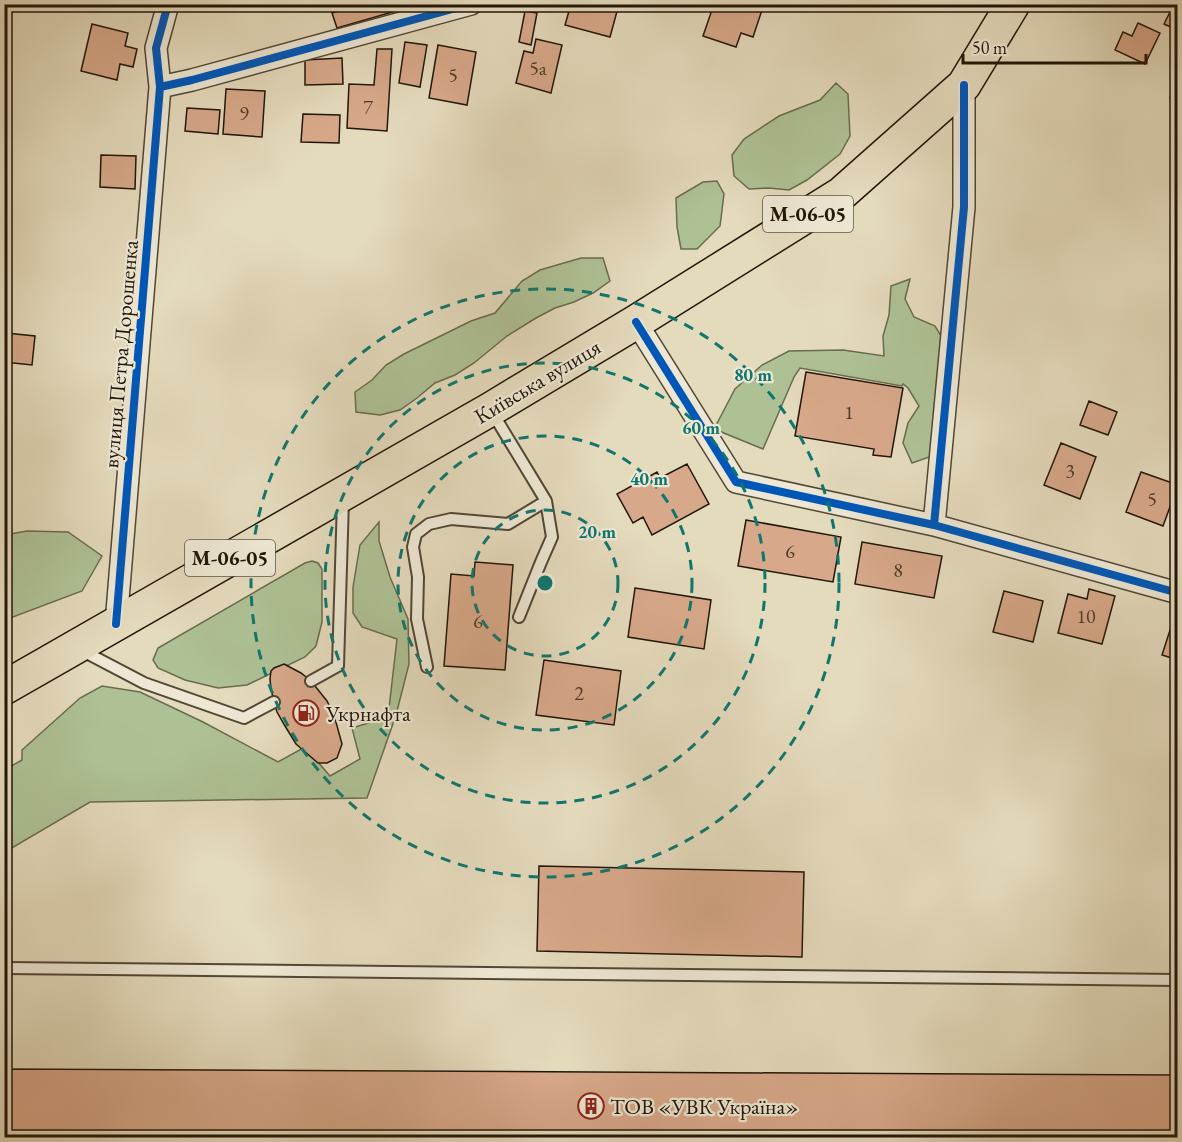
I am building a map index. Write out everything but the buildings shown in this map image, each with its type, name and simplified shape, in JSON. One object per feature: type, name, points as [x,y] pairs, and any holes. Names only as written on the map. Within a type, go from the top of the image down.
[{"type":"highway","name":"Київська вулиця","points":[[4,688],[491,409],[841,194],[964,85],[1013,4]]},
{"type":"street","name":"вулиця Петра Дорошенка","points":[[116,624],[160,87],[156,48],[168,4]]},
{"type":"street","points":[[160,87],[471,4]]},
{"type":"street","points":[[934,525],[964,207],[964,85]]},
{"type":"street","points":[[636,322],[736,482],[934,525],[1178,593]]},
{"type":"lane","points":[[491,409],[546,501],[552,537],[519,617]]},
{"type":"lane","points":[[311,681],[338,666],[343,492]]},
{"type":"lane","points":[[427,667],[417,620],[418,578],[413,547],[416,534],[429,524],[451,519],[508,524],[546,501]]},
{"type":"lane","points":[[76,647],[144,683],[244,718],[273,702]]},
{"type":"lane","points":[[4,968],[1178,980]]},
{"type":"green space","points":[[836,83],[848,94],[850,136],[840,154],[807,180],[789,190],[749,189],[734,176],[732,155],[744,139],[779,116],[820,100]]},
{"type":"green space","points":[[717,181],[724,194],[720,226],[697,249],[681,249],[677,227],[676,198],[703,182]]},
{"type":"green space","points":[[581,258],[603,258],[610,281],[593,293],[536,318],[507,336],[474,363],[455,375],[435,383],[400,410],[380,415],[356,412],[355,392],[372,380],[386,365],[471,321],[495,313],[522,281],[540,270]]},
{"type":"green space","points":[[910,279],[905,299],[914,317],[935,326],[946,344],[932,456],[912,463],[903,443],[908,423],[919,406],[903,384],[902,386],[800,368],[763,449],[714,429],[735,389],[762,365],[789,351],[843,350],[884,356],[883,336],[889,315],[891,286]]},
{"type":"green space","points":[[379,522],[379,541],[390,577],[408,619],[409,664],[396,715],[367,798],[90,802],[5,852],[4,766],[8,768],[22,760],[22,750],[80,698],[102,686],[140,692],[278,762],[305,747],[330,776],[360,759],[352,728],[388,717],[397,639],[362,627],[353,613],[353,587],[360,545]]},
{"type":"green space","points":[[27,531],[68,532],[102,556],[82,591],[5,620],[5,535]]},
{"type":"green space","points":[[312,561],[318,563],[322,569],[322,622],[316,646],[305,657],[247,685],[218,688],[185,680],[158,668],[153,660],[158,648]]},
{"type":"cycle path","points":[[116,624],[160,87],[156,48],[168,4]]},
{"type":"cycle path","points":[[160,87],[471,4]]},
{"type":"cycle path","points":[[934,525],[964,207],[964,85]]},
{"type":"cycle path","points":[[636,322],[736,482],[934,525],[1178,593]]},
{"type":"place","name":"Укрнафта","points":[[306,713]]},
{"type":"place","name":"ТОВ «УВК Україна»","points":[[591,1106]]}]
